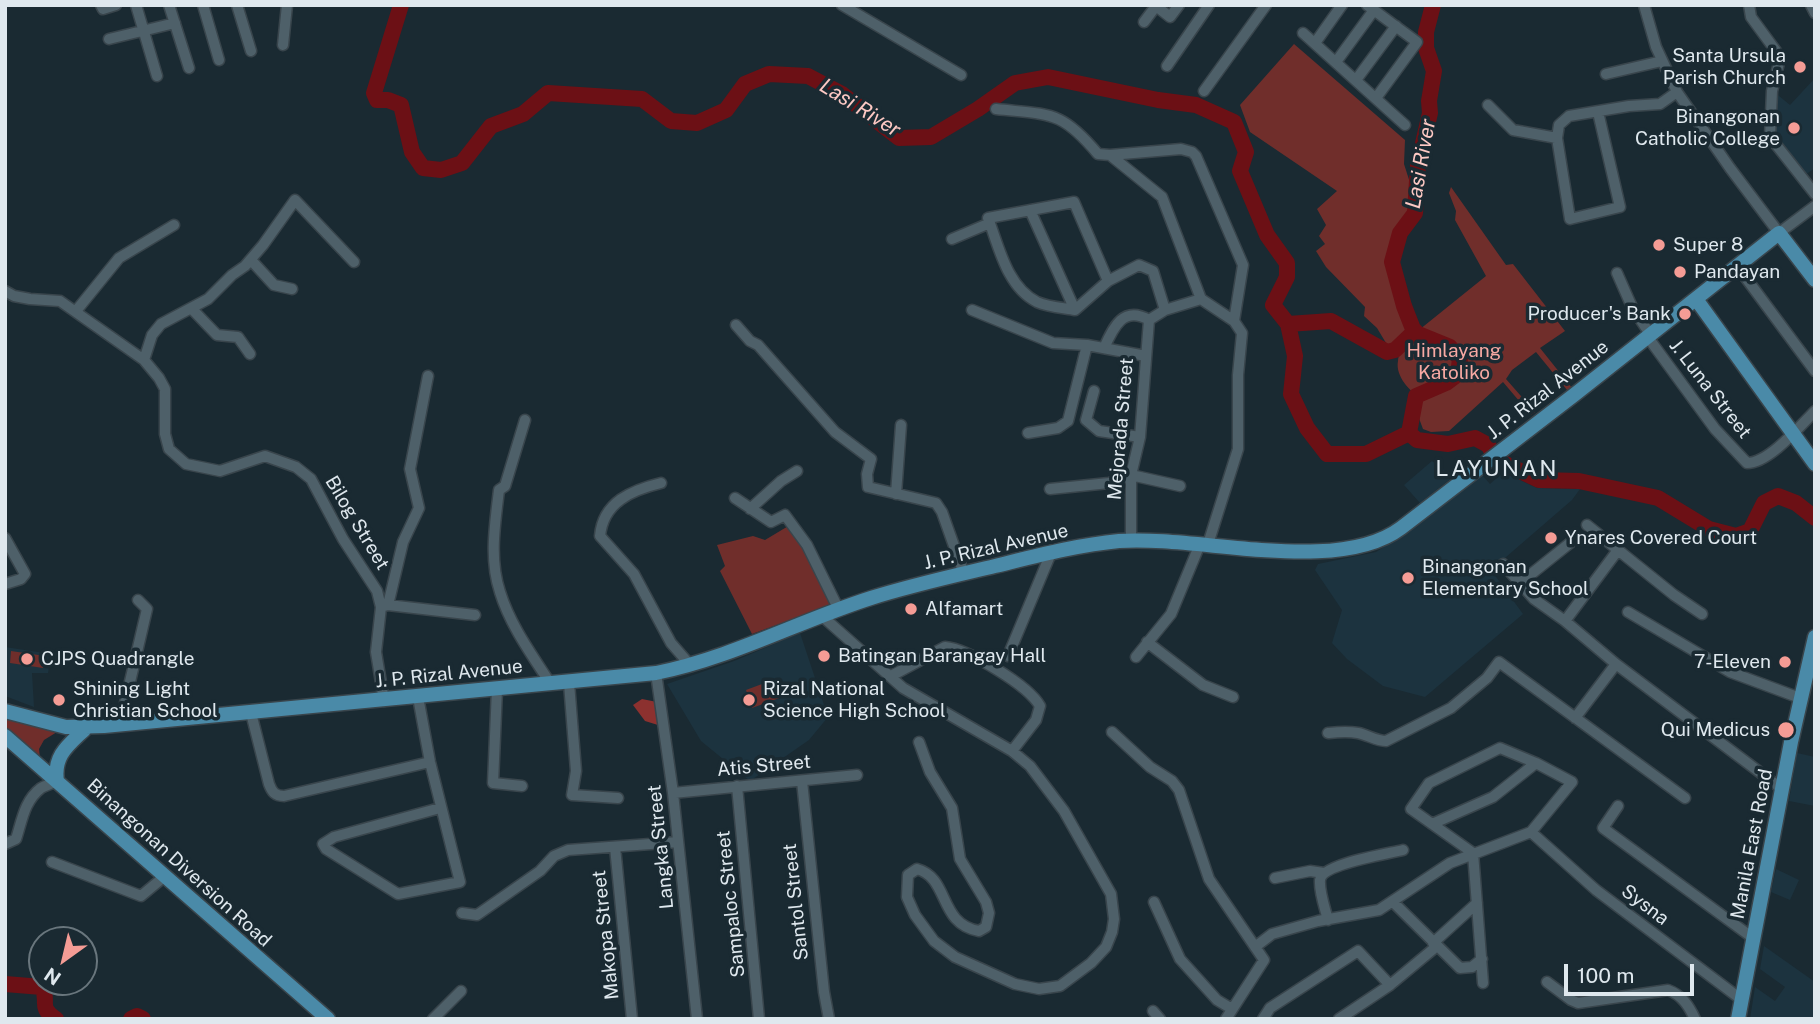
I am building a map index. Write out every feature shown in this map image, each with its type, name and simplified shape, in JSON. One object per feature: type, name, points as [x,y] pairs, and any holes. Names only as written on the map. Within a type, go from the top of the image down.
[{"type":"main road","name":"J. P. Rizal Avenue","points":[[5,711],[66,727],[87,727],[384,701],[656,673],[691,666],[870,598],[1051,553],[1131,541],[1325,551],[1371,544],[1395,532],[1779,233]]},
{"type":"main road","points":[[1779,233],[1815,280]]},
{"type":"main road","points":[[1696,299],[1815,464]]},
{"type":"main road","name":"Manila East Road","points":[[1738,1019],[1800,698],[1812,668],[1815,637]]},
{"type":"main road","points":[[57,781],[57,764],[62,750],[87,727]]},
{"type":"main road","name":"Binangonan Diversion Road","points":[[5,736],[328,1019]]},
{"type":"street","points":[[101,5],[103,9],[116,5]]},
{"type":"street","points":[[136,5],[157,76]]},
{"type":"street","points":[[169,5],[189,68]]},
{"type":"street","points":[[203,5],[219,60]]},
{"type":"street","points":[[237,5],[251,51]]},
{"type":"street","points":[[283,45],[287,5]]},
{"type":"street","points":[[842,5],[961,75]]},
{"type":"street","points":[[1144,22],[1156,6],[1171,17],[1179,5]]},
{"type":"street","points":[[1167,66],[1209,5]]},
{"type":"street","points":[[1204,91],[1266,5]]},
{"type":"street","points":[[1315,43],[1342,5]]},
{"type":"street","points":[[1644,5],[1662,61],[1677,92],[1779,233]]},
{"type":"street","points":[[1749,5],[1754,23],[1780,59],[1772,91],[1770,137],[1815,194]]},
{"type":"street","points":[[1811,5],[1815,13]]},
{"type":"street","points":[[1336,62],[1371,8],[1417,42],[1376,98]]},
{"type":"street","points":[[109,39],[175,23]]},
{"type":"street","points":[[1356,80],[1396,26]]},
{"type":"street","points":[[1303,33],[1405,125]]},
{"type":"street","points":[[1606,74],[1662,61]]},
{"type":"street","points":[[1598,112],[1620,207],[1570,219],[1557,138],[1559,125],[1569,116],[1629,106],[1660,104],[1677,92]]},
{"type":"street","points":[[1488,105],[1513,130],[1557,138]]},
{"type":"street","points":[[996,109],[1052,115],[1071,125],[1098,154],[1181,149],[1192,152],[1202,165],[1243,265],[1234,321]]},
{"type":"street","points":[[1110,155],[1163,197],[1201,299],[1234,321],[1242,333],[1238,375],[1238,449],[1204,544],[1171,614],[1136,657]]},
{"type":"street","points":[[144,360],[152,335],[161,324],[208,299],[251,260],[295,200],[354,262]]},
{"type":"street","points":[[1075,310],[1039,303],[1022,291],[1012,279],[988,218],[1074,202],[1108,281]]},
{"type":"street","name":"J. P. Rizal Avenue","points":[[1779,233],[1815,206]]},
{"type":"street","points":[[1030,210],[1075,310]]},
{"type":"street","points":[[952,239],[990,223]]},
{"type":"street","points":[[76,311],[119,258],[174,225]]},
{"type":"street","points":[[251,260],[274,285],[292,289]]},
{"type":"street","points":[[1075,310],[1108,281],[1139,265],[1153,271],[1166,310]]},
{"type":"street","points":[[1737,266],[1815,371]]},
{"type":"street","name":"J. Luna Street","points":[[1617,273],[1648,335],[1715,429],[1747,463],[1761,460],[1792,434]]},
{"type":"street","name":"Bilog Street","points":[[5,291],[30,299],[60,301],[144,360],[165,389],[165,435],[169,449],[186,464],[220,471],[265,456],[296,467],[311,479],[343,539],[385,606]]},
{"type":"street","points":[[1104,348],[1115,326],[1124,318],[1136,315],[1149,320],[1166,310],[1201,299]]},
{"type":"street","points":[[191,308],[217,335],[238,337],[250,354]]},
{"type":"street","points":[[972,310],[1052,342],[1087,345],[1146,356]]},
{"type":"street","name":"Mejorada Street","points":[[1131,541],[1131,475],[1140,436],[1149,320]]},
{"type":"street","points":[[736,325],[750,341],[758,345],[835,432],[871,459],[867,474],[868,487],[936,503],[942,512],[964,574]]},
{"type":"street","points":[[1028,433],[1058,428],[1068,421],[1087,345]]},
{"type":"street","points":[[384,701],[376,652],[385,606],[403,542],[419,509],[410,469],[428,376]]},
{"type":"street","points":[[1094,391],[1086,420],[1100,431],[1140,436]]},
{"type":"street","points":[[1792,434],[1815,411]]},
{"type":"street","points":[[525,420],[505,486],[499,490],[494,554],[500,593],[550,683]]},
{"type":"street","points":[[896,494],[901,425]]},
{"type":"street","points":[[750,509],[781,481],[797,471]]},
{"type":"street","points":[[1050,489],[1109,483],[1131,475],[1180,486]]},
{"type":"street","points":[[661,483],[624,495],[605,516],[600,536],[634,574],[671,643],[691,666]]},
{"type":"street","points":[[735,498],[771,522],[785,515],[807,545],[839,610]]},
{"type":"street","points":[[1587,525],[1674,595],[1702,614]]},
{"type":"street","points":[[5,537],[25,574],[20,579],[5,584]]},
{"type":"street","points":[[1520,583],[1575,539]]},
{"type":"street","points":[[1565,621],[1618,550]]},
{"type":"street","points":[[1008,656],[1051,553]]},
{"type":"street","points":[[1503,564],[1534,600],[1782,789]]},
{"type":"street","points":[[126,724],[125,703],[147,609],[138,600]]},
{"type":"street","points":[[385,606],[475,615]]},
{"type":"street","points":[[1628,612],[1730,672],[1800,698]]},
{"type":"street","points":[[822,616],[903,688],[1012,751],[1030,766],[1064,811],[1111,894],[1114,919],[1106,947],[1091,963],[1060,986],[1039,989],[1015,984],[955,957],[934,941],[915,915],[907,897],[906,884],[908,874],[917,869],[934,878],[950,913],[967,929],[979,931],[986,928],[989,913],[986,902],[960,859],[952,808],[930,772],[919,742]]},
{"type":"street","points":[[1147,642],[1203,685],[1233,697]]},
{"type":"street","points":[[891,676],[945,647],[960,651],[999,671],[1027,692],[1040,706],[1036,720],[1012,751]]},
{"type":"street","points":[[1328,733],[1360,733],[1386,741],[1451,708],[1487,678],[1499,662],[1685,798]]},
{"type":"street","points":[[1574,718],[1616,664]]},
{"type":"street","name":"Langka Street","points":[[656,673],[673,793],[697,1019]]},
{"type":"street","points":[[569,683],[576,771],[572,795],[618,798]]},
{"type":"street","points":[[497,689],[493,783],[522,786]]},
{"type":"street","points":[[418,697],[440,808],[460,882],[398,894],[326,849],[323,844],[334,837],[440,808]]},
{"type":"street","points":[[251,713],[271,791],[276,796],[430,762]]},
{"type":"street","points":[[1112,732],[1150,767],[1172,780],[1179,790],[1209,879],[1264,960],[1229,1014],[1180,959],[1154,902]]},
{"type":"street","points":[[1255,947],[1272,934],[1379,910],[1450,863],[1531,832],[1572,782],[1500,748],[1429,783],[1410,809],[1473,853]]},
{"type":"street","points":[[1432,824],[1493,797],[1536,763]]},
{"type":"street","name":"Atis Street","points":[[673,793],[857,775]]},
{"type":"street","points":[[5,844],[16,839],[20,819],[36,794],[43,787],[57,781]]},
{"type":"street","name":"Santol Street","points":[[802,781],[824,992],[830,1019]]},
{"type":"street","name":"Sampaloc Street","points":[[737,786],[760,1019]]},
{"type":"street","points":[[1618,806],[1603,828],[1753,938]]},
{"type":"street","name":"Sysna","points":[[1531,832],[1596,890],[1742,999]]},
{"type":"street","points":[[462,914],[477,915],[540,871],[554,856],[562,852],[678,842]]},
{"type":"street","name":"Makopa Street","points":[[615,848],[632,1019]]},
{"type":"street","points":[[1275,878],[1310,871],[1324,873],[1358,860],[1403,850]]},
{"type":"street","points":[[1473,853],[1483,983]]},
{"type":"street","points":[[52,862],[141,895],[165,876]]},
{"type":"street","points":[[1324,873],[1320,878],[1328,920]]},
{"type":"street","points":[[1392,902],[1460,968],[1472,967],[1482,959]]},
{"type":"street","points":[[1339,1019],[1390,985],[1477,903]]},
{"type":"street","points":[[1263,1019],[1270,1007],[1359,951],[1390,985]]},
{"type":"street","points":[[1547,982],[1578,1003],[1668,990],[1680,997],[1695,1019]]},
{"type":"street","points":[[433,1019],[461,991]]},
{"type":"shaded area","name":"Binangonan Catholic College","points":[[1815,78],[1815,168],[1805,175],[1774,133],[1773,91],[1790,105]]},
{"type":"shaded area","points":[[1432,461],[1453,477],[1420,503],[1404,485]]},
{"type":"shaded area","name":"Binangonan Elementary School","points":[[1503,472],[1537,488],[1580,489],[1572,500],[1491,570],[1523,614],[1425,697],[1383,686],[1347,659],[1332,643],[1342,610],[1315,570],[1318,564],[1376,552],[1414,527],[1482,475],[1490,484]]},
{"type":"shaded area","name":"Rizal National Science High School","points":[[800,633],[828,717],[809,740],[750,781],[701,741],[667,684],[734,661]]},
{"type":"shaded area","points":[[5,647],[51,654],[48,673],[32,673],[34,707],[5,696]]},
{"type":"shaded area","points":[[642,699],[657,702],[658,725],[645,721],[633,705]]},
{"type":"shaded area","points":[[1797,753],[1815,757],[1815,806],[1789,801]]},
{"type":"shaded area","points":[[1776,869],[1799,880],[1790,900],[1771,892]]},
{"type":"shaded area","points":[[1764,946],[1815,982],[1815,1019],[1750,1019],[1755,987],[1775,1001],[1785,987],[1760,969]]},
{"type":"green space","name":"Himlayang Katoliko","points":[[1294,44],[1405,140],[1404,164],[1412,189],[1412,201],[1399,231],[1391,263],[1408,329],[1414,334],[1486,276],[1455,220],[1456,211],[1449,193],[1451,187],[1506,265],[1513,264],[1565,331],[1540,348],[1572,388],[1567,390],[1536,352],[1512,370],[1506,379],[1535,412],[1531,415],[1503,382],[1449,431],[1431,432],[1423,429],[1417,413],[1422,399],[1408,388],[1399,372],[1398,359],[1404,345],[1399,341],[1389,348],[1377,328],[1364,316],[1365,307],[1326,267],[1316,251],[1325,244],[1319,236],[1326,225],[1317,209],[1337,191],[1250,132],[1240,105]]},
{"type":"green space","points":[[790,525],[834,604],[752,634],[720,571],[725,566],[717,545],[753,536],[765,540]]},
{"type":"green space","name":"CJPS Quadrangle","points":[[11,651],[45,656],[43,668],[10,663]]},
{"type":"green space","points":[[778,678],[785,696],[752,708],[746,690]]},
{"type":"green space","points":[[5,712],[57,732],[44,740],[39,749],[40,758],[5,728]]},
{"type":"waterway","name":"Lasi River","points":[[401,5],[374,93],[377,100],[388,100],[401,105],[412,152],[423,168],[441,170],[462,163],[491,126],[523,114],[548,93],[642,99],[671,121],[697,123],[726,110],[745,84],[769,74],[808,76],[842,94],[899,138],[931,137],[1015,83],[1048,77],[1158,100],[1196,105],[1234,122],[1246,152],[1240,171],[1267,235],[1287,263],[1287,277],[1273,305],[1288,324],[1295,356],[1291,394],[1307,428],[1327,454],[1366,454],[1409,433]]},
{"type":"waterway","name":"Lasi River","points":[[1433,5],[1426,32],[1426,48],[1434,71],[1429,101],[1430,113],[1418,165],[1415,213],[1400,233],[1392,262],[1413,329],[1418,334],[1450,347],[1460,359],[1458,374],[1446,383],[1416,396],[1409,433],[1417,440],[1448,444],[1475,438],[1488,445],[1497,460],[1539,480],[1579,481],[1658,498],[1709,529],[1736,536],[1750,531],[1764,503],[1778,496],[1796,503],[1815,518]]},
{"type":"waterway","points":[[1288,324],[1331,321],[1387,352],[1395,350],[1415,331]]},
{"type":"waterway","points":[[5,984],[42,987],[45,1007],[56,1019]]},
{"type":"waterway","points":[[131,1019],[137,1016],[143,1019]]},
{"type":"place","name":"Santa Ursula Parish Church","points":[[1800,67]]},
{"type":"place","name":"Binangonan Catholic College","points":[[1794,128]]},
{"type":"place","name":"Super 8","points":[[1659,245]]},
{"type":"place","name":"Pandayan","points":[[1680,272]]},
{"type":"place","name":"Producer's Bank","points":[[1685,314]]},
{"type":"place","name":"Ynares Covered Court","points":[[1551,538]]},
{"type":"place","name":"Binangonan Elementary School","points":[[1408,578]]},
{"type":"place","name":"Alfamart","points":[[911,609]]},
{"type":"place","name":"Batingan Barangay Hall","points":[[824,656]]},
{"type":"place","name":"CJPS Quadrangle","points":[[27,659]]},
{"type":"place","name":"7-Eleven","points":[[1785,662]]},
{"type":"place","name":"Shining Light Christian School","points":[[59,700]]},
{"type":"place","name":"Rizal National Science High School","points":[[749,700]]},
{"type":"place","name":"Qui Medicus","points":[[1786,730]]},
{"type":"district","name":"LAYUNAN","points":[[1497,469]]}]
